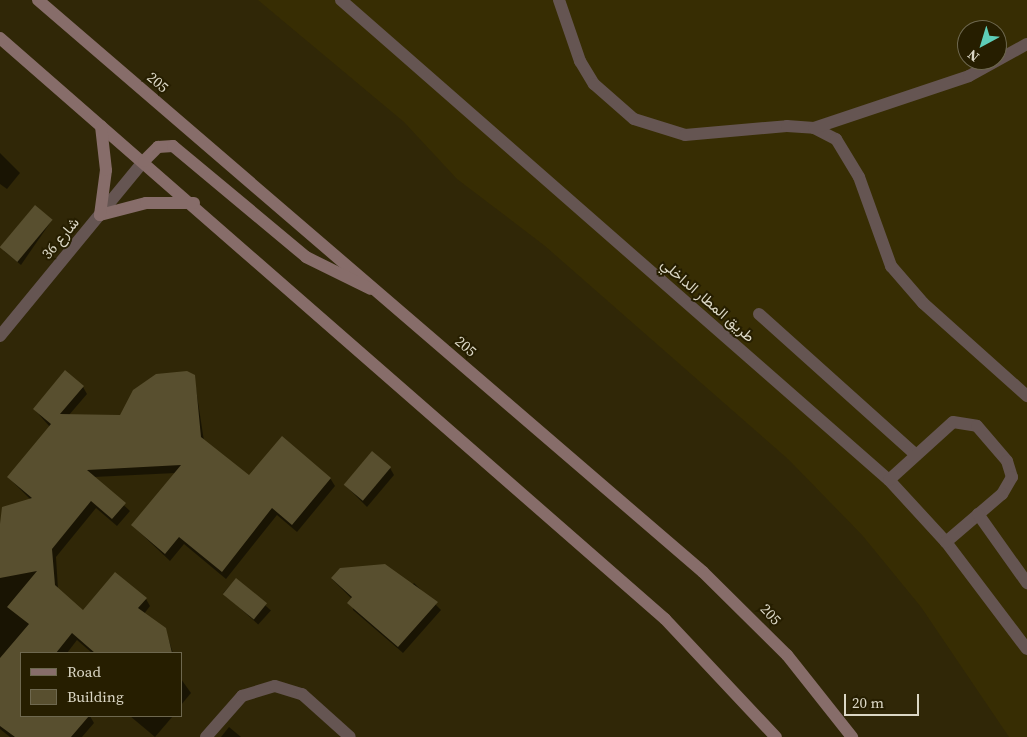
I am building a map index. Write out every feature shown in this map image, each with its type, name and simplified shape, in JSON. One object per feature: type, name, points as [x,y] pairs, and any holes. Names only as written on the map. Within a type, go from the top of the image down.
[{"type":"street","name":"205","points":[[38,0],[730,596],[787,655],[852,737]]},
{"type":"street","name":"طريق المطار الداخلي","points":[[341,0],[889,480],[946,542],[1027,649]]},
{"type":"street","points":[[559,0],[580,61],[594,84],[634,119],[685,135],[787,126],[814,128],[836,139],[848,154],[880,245],[904,285],[1027,396]]},
{"type":"street","points":[[0,38],[101,126],[194,203],[665,618],[776,737]]},
{"type":"street","points":[[814,128],[969,76],[1027,44]]},
{"type":"street","points":[[101,126],[106,170],[100,215],[146,203],[194,203]]},
{"type":"street","points":[[144,161],[158,147],[173,146],[306,257],[378,292]]},
{"type":"street","name":"شارع 36","points":[[0,336],[144,161]]},
{"type":"street","points":[[759,314],[916,455]]},
{"type":"street","points":[[889,480],[953,422],[977,426],[1007,461],[1012,478],[1009,486],[946,542]]},
{"type":"street","points":[[978,514],[1027,582]]},
{"type":"street","points":[[206,737],[242,696],[275,686],[302,694],[350,737]]},
{"type":"shaded area","points":[[258,0],[1027,0],[1027,737],[1009,737],[921,607],[862,535],[789,460],[545,246],[457,179],[404,122]]},
{"type":"building","points":[[35,205],[53,220],[17,262],[0,247]]},
{"type":"building","points":[[65,370],[84,386],[60,414],[120,415],[133,390],[156,374],[187,371],[195,375],[201,437],[249,475],[282,436],[331,478],[292,525],[272,508],[222,572],[179,537],[165,554],[131,525],[181,465],[87,470],[126,503],[112,519],[91,501],[52,549],[55,585],[83,610],[115,572],[147,598],[138,608],[166,628],[172,652],[94,652],[72,633],[57,652],[20,652],[20,717],[88,717],[71,737],[15,737],[0,726],[0,658],[29,624],[7,607],[37,571],[0,578],[0,524],[2,507],[32,498],[7,477],[51,424],[33,409]]},
{"type":"building","points":[[372,451],[391,467],[363,501],[344,485]]},
{"type":"building","points":[[385,564],[438,602],[398,647],[347,603],[352,597],[331,578],[340,568]]},
{"type":"building","points":[[236,578],[267,603],[254,619],[223,594]]}]
